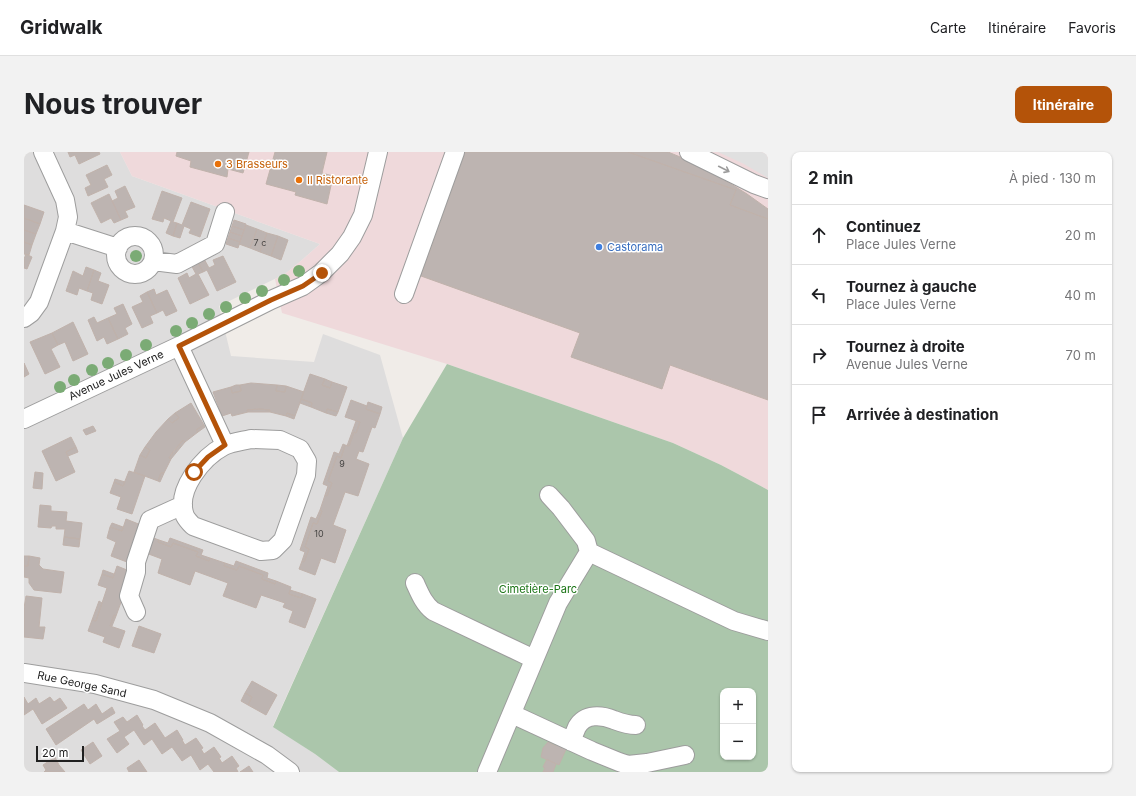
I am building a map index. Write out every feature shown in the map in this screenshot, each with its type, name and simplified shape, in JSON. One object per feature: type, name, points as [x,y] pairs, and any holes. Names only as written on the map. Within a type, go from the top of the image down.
[{"type":"street","points":[[24,318],[31,313],[39,302],[65,231],[68,217],[65,200],[43,152]]},
{"type":"street","name":"Avenue Jules Verne","points":[[24,419],[303,286],[322,273],[340,254],[352,237],[363,215],[378,152]]},
{"type":"street","points":[[404,294],[455,152]]},
{"type":"street","points":[[689,152],[768,190]]},
{"type":"street","points":[[153,261],[177,264],[215,244],[225,212]]},
{"type":"street","points":[[65,231],[118,248]]},
{"type":"street","points":[[136,236],[142,237],[151,244],[154,255],[153,261],[150,267],[145,271],[132,273],[126,271],[121,267],[118,261],[118,248],[120,243],[125,239],[136,236]]},
{"type":"street","points":[[179,346],[225,445]]},
{"type":"street","points":[[251,439],[280,440],[300,449],[307,462],[306,475],[283,540],[273,550],[261,551],[193,526],[186,516],[183,505],[186,488],[194,472],[208,457],[225,445],[251,439]]},
{"type":"street","points":[[487,772],[558,603],[589,552],[586,541],[561,508],[549,495]]},
{"type":"street","points":[[136,612],[129,596],[136,572],[136,562],[150,520],[183,505]]},
{"type":"street","points":[[589,552],[734,620],[768,631]]},
{"type":"street","points":[[416,584],[427,607],[433,611],[534,659]]},
{"type":"street","name":"Rue George Sand","points":[[24,673],[95,684],[154,700],[210,723],[267,755],[290,772]]},
{"type":"street","points":[[512,714],[572,742],[628,765],[647,763],[685,755]]},
{"type":"street","points":[[572,742],[580,722],[586,718],[594,716],[606,717],[621,723],[636,724]]},
{"type":"shaded area","points":[[24,152],[120,152],[132,176],[320,244],[285,274],[219,306],[231,356],[314,362],[323,334],[380,355],[403,438],[273,726],[339,772],[24,772]]},
{"type":"shaded area","points":[[120,152],[768,152],[768,490],[721,465],[673,443],[447,364],[282,313],[275,279],[285,274],[320,244],[132,176]]},
{"type":"shaded area","points":[[718,152],[768,152],[768,178],[744,164]]},
{"type":"green space","name":"Cimetière-Parc","points":[[447,364],[673,443],[721,465],[768,490],[768,772],[339,772],[315,754],[273,727],[403,438]]},
{"type":"building","points":[[68,152],[99,152],[100,154],[79,164],[75,155],[70,157]]},
{"type":"building","name":"3 Brasseurs","points":[[177,152],[249,152],[243,173],[228,169],[227,177],[190,167],[191,161],[176,156]]},
{"type":"building","name":"Il Ristorante","points":[[275,152],[327,152],[322,173],[333,176],[327,204],[295,195],[296,192],[266,184]]},
{"type":"building","name":"Castorama","points":[[465,152],[628,152],[736,190],[730,205],[768,219],[768,400],[670,365],[662,389],[571,357],[580,333],[421,276]]},
{"type":"building","points":[[628,152],[668,152],[690,161],[715,174],[768,209],[768,219],[730,205],[736,190]]},
{"type":"building","points":[[107,165],[112,175],[104,179],[108,187],[88,196],[85,188],[91,185],[86,175]]},
{"type":"building","points":[[125,186],[135,207],[125,211],[128,217],[121,220],[112,201],[118,198],[115,191]]},
{"type":"building","points":[[162,191],[182,198],[173,222],[177,223],[173,236],[166,233],[171,221],[164,218],[163,222],[152,219]]},
{"type":"building","points":[[109,194],[121,220],[114,223],[111,218],[101,223],[91,203]]},
{"type":"building","points":[[191,202],[210,209],[200,237],[189,233],[191,229],[184,226],[180,238],[173,236],[177,223],[182,225]]},
{"type":"building","points":[[24,205],[44,212],[40,224],[24,218]]},
{"type":"building","points":[[24,218],[40,224],[36,234],[24,230]]},
{"type":"building","points":[[234,220],[246,224],[244,230],[232,226]]},
{"type":"building","points":[[246,225],[257,229],[250,248],[239,244]]},
{"type":"building","points":[[232,226],[244,230],[242,236],[230,232]]},
{"type":"building","points":[[257,229],[267,233],[260,252],[250,248]]},
{"type":"building","points":[[24,230],[36,234],[32,245],[24,242]]},
{"type":"building","points":[[230,232],[242,236],[240,242],[228,238]]},
{"type":"building","points":[[267,233],[278,236],[271,256],[260,252]]},
{"type":"building","points":[[278,236],[288,240],[281,260],[271,256]]},
{"type":"building","points":[[228,238],[240,242],[238,248],[226,244]]},
{"type":"building","points":[[24,242],[32,245],[29,255],[24,254]]},
{"type":"building","points":[[26,254],[32,257],[27,269],[24,268],[24,259]]},
{"type":"building","points":[[223,256],[236,282],[217,291],[207,270],[203,272],[197,260],[203,257],[209,268],[215,265],[213,260]]},
{"type":"building","points":[[197,260],[203,272],[198,274],[209,295],[190,304],[178,278],[187,273],[189,278],[196,274],[190,263]]},
{"type":"building","points":[[86,267],[94,270],[87,291],[79,288],[77,295],[66,291],[73,271],[83,276]]},
{"type":"building","points":[[94,270],[101,273],[98,281],[109,285],[102,304],[91,300],[93,293],[87,291]]},
{"type":"building","points":[[154,289],[156,295],[167,290],[177,311],[166,316],[163,310],[157,313],[147,292]]},
{"type":"building","points":[[147,292],[157,313],[150,316],[153,323],[142,328],[132,307],[143,302],[140,296]]},
{"type":"building","points":[[123,304],[132,324],[125,328],[128,334],[118,339],[108,318],[117,314],[114,308]]},
{"type":"building","points":[[94,317],[97,323],[108,318],[118,339],[107,344],[104,337],[97,341],[88,320]]},
{"type":"building","points":[[73,322],[88,354],[73,361],[65,342],[58,345],[52,333]]},
{"type":"building","points":[[52,333],[58,345],[51,349],[60,367],[45,374],[30,342]]},
{"type":"building","points":[[24,363],[29,374],[24,377]]},
{"type":"building","points":[[310,374],[325,379],[322,385],[330,388],[332,382],[347,387],[338,412],[327,409],[326,413],[311,407],[312,403],[301,399]]},
{"type":"building","points":[[325,379],[332,382],[330,388],[322,385]]},
{"type":"building","points":[[251,383],[277,385],[276,391],[285,392],[286,386],[304,392],[295,416],[287,413],[286,416],[270,412],[270,410],[259,409],[247,410],[248,412],[232,416],[231,413],[222,416],[213,392],[231,387],[232,393],[241,391],[240,385]]},
{"type":"building","points":[[240,385],[241,391],[232,393],[231,387]]},
{"type":"building","points":[[277,385],[286,386],[285,392],[276,391]]},
{"type":"building","points":[[301,399],[312,403],[311,407],[300,403]]},
{"type":"building","points":[[351,400],[367,406],[366,409],[380,414],[375,428],[372,427],[363,452],[359,451],[356,459],[369,464],[358,496],[345,492],[333,525],[346,530],[335,563],[321,558],[315,575],[299,569],[302,561],[304,562],[309,549],[305,547],[313,523],[317,524],[322,511],[320,510],[325,495],[327,496],[332,483],[328,481],[337,456],[341,458],[345,445],[349,446],[354,432],[356,433],[360,422],[345,417]]},
{"type":"building","points":[[368,402],[382,407],[380,414],[366,409]]},
{"type":"building","points":[[191,403],[204,425],[196,430],[198,432],[185,442],[183,440],[172,453],[169,458],[171,459],[164,473],[161,473],[158,481],[134,472],[140,455],[146,458],[150,450],[145,447],[156,432],[168,419],[172,423],[179,418],[175,413]]},
{"type":"building","points":[[327,409],[338,412],[336,416],[326,413]]},
{"type":"building","points":[[247,410],[270,410],[270,412],[248,412]]},
{"type":"building","points":[[175,413],[179,418],[172,423],[168,419]]},
{"type":"building","points":[[287,413],[295,416],[294,419],[286,416]]},
{"type":"building","points":[[356,421],[360,422],[356,433],[354,432],[349,446],[347,446]]},
{"type":"building","points":[[204,425],[205,427],[198,432],[196,430]]},
{"type":"building","points":[[93,426],[96,431],[86,435],[83,430]]},
{"type":"building","points":[[71,437],[76,447],[66,452],[75,472],[56,481],[42,451]]},
{"type":"building","points":[[183,440],[185,442],[171,459],[169,458]]},
{"type":"building","points":[[343,444],[345,445],[341,458],[337,456],[328,481],[332,483],[327,496],[325,495],[328,486],[323,484],[334,452],[339,454]]},
{"type":"building","points":[[76,447],[78,452],[68,456],[66,452]]},
{"type":"building","points":[[145,447],[150,450],[146,458],[140,455]]},
{"type":"building","points":[[129,471],[145,476],[132,514],[117,509],[121,497],[110,493],[114,482],[123,486]]},
{"type":"building","points":[[35,472],[43,473],[42,489],[33,488]]},
{"type":"building","points":[[161,473],[164,473],[160,482],[158,481]]},
{"type":"building","points":[[115,479],[125,482],[123,486],[114,482]]},
{"type":"building","points":[[40,505],[51,506],[51,511],[67,512],[66,521],[82,523],[80,539],[64,537],[65,529],[56,529],[56,526],[52,526],[51,528],[38,527]]},
{"type":"building","points":[[320,510],[322,511],[317,524],[313,523],[305,547],[309,549],[304,562],[302,561],[305,552],[300,550],[311,517],[316,519]]},
{"type":"building","points":[[126,519],[141,525],[127,562],[111,556],[116,542],[107,538],[110,527],[122,531]]},
{"type":"building","points":[[112,523],[123,527],[122,531],[110,527]]},
{"type":"building","points":[[64,537],[80,539],[79,547],[63,545]]},
{"type":"building","points":[[151,537],[159,540],[158,542],[171,547],[173,543],[198,552],[196,556],[209,561],[210,558],[225,563],[224,566],[237,570],[239,566],[263,575],[262,579],[275,584],[276,581],[291,587],[289,594],[301,598],[303,594],[316,599],[305,628],[289,622],[293,611],[283,607],[285,603],[261,595],[256,608],[223,596],[228,583],[195,571],[190,585],[158,573],[162,559],[146,553]]},
{"type":"building","points":[[170,538],[203,550],[201,555],[210,558],[209,561],[196,556],[198,552],[173,543],[171,547],[158,542],[159,540],[168,543]]},
{"type":"building","points":[[24,556],[29,556],[28,566],[24,566]]},
{"type":"building","points":[[29,556],[40,558],[39,565],[43,569],[64,572],[61,593],[34,590],[29,583],[29,578],[24,577],[24,566],[28,566]]},
{"type":"building","points":[[236,561],[268,573],[267,578],[276,581],[275,584],[262,579],[263,575],[239,566],[237,570],[224,566],[225,563],[234,566]]},
{"type":"building","points":[[117,566],[132,572],[116,616],[114,615],[110,626],[125,631],[119,648],[103,642],[105,637],[88,631],[92,620],[96,621],[107,588],[98,585],[102,574],[113,578]]},
{"type":"building","points":[[103,570],[114,574],[113,578],[102,574]]},
{"type":"building","points":[[290,590],[303,594],[301,598],[289,594]]},
{"type":"building","points":[[26,596],[42,598],[39,627],[45,627],[43,639],[24,637],[24,608]]},
{"type":"building","points":[[99,601],[102,603],[96,621],[92,620]]},
{"type":"building","points":[[114,615],[116,616],[112,626],[110,626]]},
{"type":"building","points":[[139,626],[161,634],[154,653],[132,646]]},
{"type":"building","points":[[252,681],[277,695],[266,715],[248,705],[252,697],[245,693]]},
{"type":"building","points":[[245,693],[252,697],[248,705],[241,701]]},
{"type":"building","points":[[24,697],[28,704],[36,698],[39,704],[50,697],[54,702],[60,698],[67,708],[42,724],[33,709],[24,715]]},
{"type":"building","points":[[84,704],[88,710],[96,704],[102,714],[112,707],[115,713],[97,724],[94,719],[56,745],[46,729]]},
{"type":"building","points":[[137,715],[145,730],[155,723],[165,738],[177,730],[185,745],[196,738],[203,748],[201,749],[204,754],[214,747],[221,757],[219,758],[222,763],[232,756],[239,766],[236,768],[238,772],[214,772],[208,764],[200,770],[191,755],[182,761],[172,747],[162,754],[152,739],[144,745],[134,730],[124,737],[129,744],[117,753],[107,739],[120,731],[114,722],[123,717],[127,722]]},
{"type":"building","points":[[93,742],[102,756],[90,764],[81,750]]},
{"type":"building","points":[[548,742],[556,746],[558,743],[567,747],[559,765],[541,757],[543,748]]},
{"type":"building","points":[[55,757],[65,772],[44,772],[46,770],[43,765]]},
{"type":"building","points":[[547,759],[556,764],[553,772],[543,772],[545,768],[543,767]]},
{"type":"building","points":[[139,760],[147,772],[129,772],[127,768]]},
{"type":"building","points":[[249,766],[253,772],[240,772]]},
{"type":"place","name":"3 Brasseurs","points":[[218,164]]},
{"type":"place","name":"Il Ristorante","points":[[299,180]]},
{"type":"place","name":"Castorama","points":[[599,247]]},
{"type":"route","points":[[194,472],[208,457],[225,445],[179,346],[271,300],[303,286],[322,273]]}]
